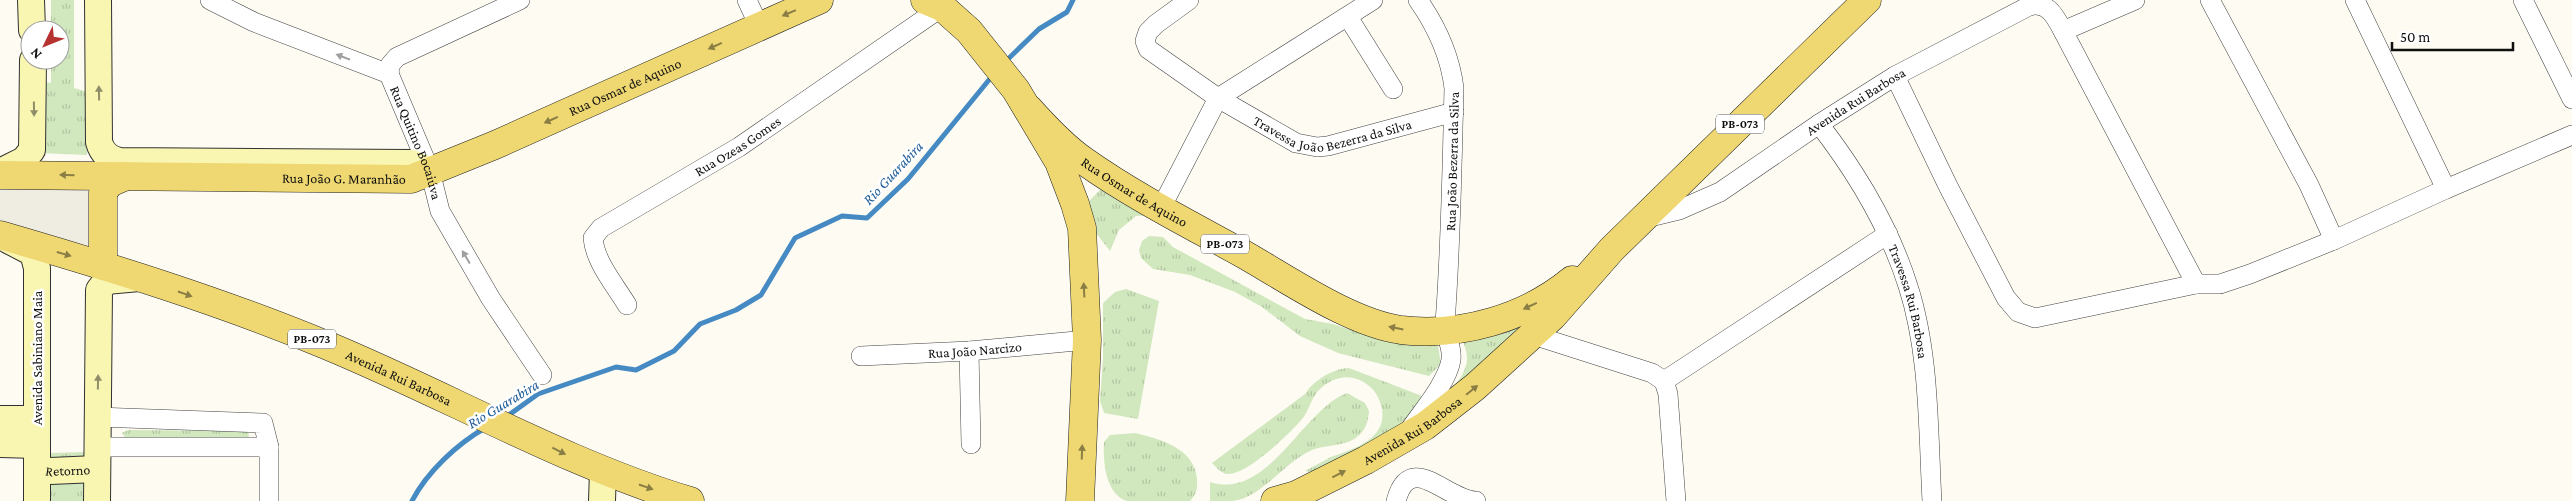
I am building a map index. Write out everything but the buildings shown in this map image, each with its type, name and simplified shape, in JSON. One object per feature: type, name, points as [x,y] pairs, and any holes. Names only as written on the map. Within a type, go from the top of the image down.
[{"type":"main road","points":[[31,0],[32,20]]},
{"type":"main road","name":"Rua João G. Maranhão","points":[[98,0],[100,142],[107,156],[120,160],[412,163],[430,172]]},
{"type":"main road","name":"Rua Osmar de Aquino","points":[[430,172],[495,145],[819,0]]},
{"type":"main road","name":"PB-073","points":[[1533,335],[1553,316],[1612,248],[1868,0]]},
{"type":"main road","name":"Rua Osmar de Aquino","points":[[934,3],[990,55],[1023,100],[1059,162],[1082,228],[1087,340],[1080,501]]},
{"type":"main road","points":[[0,173],[24,160],[32,150],[32,70]]},
{"type":"main road","name":"Rua Osmar de Aquino","points":[[1023,100],[1067,147],[1104,174],[1324,300],[1372,322],[1401,330],[1445,330]]},
{"type":"main road","name":"Rua João G. Maranhão","points":[[0,173],[33,175],[411,179],[430,172]]},
{"type":"main road","points":[[1072,196],[1104,174]]},
{"type":"main road","points":[[104,266],[103,192],[110,183],[126,176]]},
{"type":"main road","name":"PB-073","points":[[0,236],[104,266]]},
{"type":"main road","name":"Avenida Sabiniano Maia","points":[[0,236],[33,253],[37,268],[37,501]]},
{"type":"main road","name":"PB-073","points":[[1445,330],[1461,329],[1490,322],[1532,306],[1561,289],[1612,248]]},
{"type":"main road","name":"Avenida Rui Barbosa","points":[[104,266],[261,319],[326,345],[480,413],[603,471],[690,501]]},
{"type":"main road","points":[[97,501],[99,290],[106,282],[139,278]]},
{"type":"main road","name":"Avenida Rui Barbosa","points":[[1289,499],[1366,460],[1425,426],[1475,387],[1533,335]]},
{"type":"main road","points":[[0,419],[36,419]]},
{"type":"main road","name":"Retorno","points":[[0,444],[37,457],[67,471],[97,458]]},
{"type":"main road","points":[[602,501],[603,471]]},
{"type":"street","name":"Rua Quitino Bocaiúva","points":[[210,0],[254,22],[389,74],[430,172],[440,211],[491,299],[542,375]]},
{"type":"street","points":[[389,74],[390,65],[397,57],[520,0]]},
{"type":"street","points":[[748,0],[759,26]]},
{"type":"street","name":"Travessa João Bezerra da Silva","points":[[1189,0],[1148,32],[1145,41],[1148,49],[1218,98],[1296,143],[1317,148],[1454,112]]},
{"type":"street","points":[[1161,208],[1218,98],[1302,43],[1348,17],[1373,0]]},
{"type":"street","name":"Rua João Bezerra da Silva","points":[[1404,438],[1439,386],[1451,361],[1451,348],[1445,330],[1448,291],[1454,88],[1451,62],[1438,33],[1418,0]]},
{"type":"street","points":[[2135,0],[2063,31],[2196,284]]},
{"type":"street","points":[[2210,0],[2304,176],[2334,240]]},
{"type":"street","points":[[2355,0],[2446,189]]},
{"type":"street","points":[[2523,0],[2572,99]]},
{"type":"street","name":"Rua Ozeas Gomes","points":[[627,305],[594,246],[593,238],[600,228],[739,147],[934,3]]},
{"type":"street","name":"Avenida Rui Barbosa","points":[[1643,218],[1679,210],[1720,192],[1818,124],[1895,76],[2029,6],[2036,4],[2051,11],[2063,31]]},
{"type":"street","points":[[1348,17],[1393,89]]},
{"type":"street","points":[[1895,76],[2006,298],[2018,312],[2035,318],[2196,284],[2220,284],[2334,240],[2446,189],[2572,136]]},
{"type":"street","name":"Travessa Rui Barbosa","points":[[1818,124],[1860,182],[1888,234],[1909,287],[1921,349],[1932,501]]},
{"type":"street","points":[[1664,381],[1888,234]]},
{"type":"street","points":[[1533,335],[1652,373],[1664,381],[1668,394],[1676,501]]},
{"type":"street","name":"Rua João Narcizo","points":[[861,356],[969,351],[1087,340]]},
{"type":"street","points":[[969,351],[971,444]]},
{"type":"street","points":[[97,417],[262,422],[265,425],[269,447],[269,501]]},
{"type":"street","points":[[97,458],[269,447]]},
{"type":"street","points":[[1396,501],[1399,488],[1403,483],[1419,477],[1428,478],[1456,497],[1476,501]]},
{"type":"green space","points":[[51,0],[74,0],[74,88],[88,92],[87,155],[38,153],[39,81],[51,83],[51,70],[70,70],[70,20],[51,20]]},
{"type":"green space","points":[[1102,188],[1155,215],[1136,216],[1119,230],[1110,251],[1092,228],[1088,202]]},
{"type":"green space","points":[[1149,236],[1163,237],[1173,247],[1305,319],[1333,324],[1363,334],[1431,342],[1438,346],[1441,364],[1429,376],[1338,353],[1300,336],[1262,307],[1235,292],[1190,275],[1153,269],[1141,258],[1139,250],[1142,241]]},
{"type":"green space","points":[[1126,289],[1159,301],[1138,419],[1104,413],[1100,401],[1103,358],[1103,303],[1115,292]]},
{"type":"green space","points":[[1548,311],[1474,379],[1457,383],[1467,361],[1466,350],[1461,337]]},
{"type":"green space","points":[[1349,368],[1422,396],[1405,426],[1347,461],[1309,472],[1305,471],[1366,442],[1379,429],[1382,420],[1382,409],[1376,393],[1363,382],[1356,379],[1349,377],[1336,379],[1318,391],[1303,418],[1257,461],[1236,473],[1227,474],[1212,463],[1305,394],[1318,380],[1330,373]]},
{"type":"green space","points":[[1347,393],[1365,403],[1369,411],[1366,426],[1357,437],[1340,444],[1310,451],[1300,456],[1253,494],[1233,501],[1210,501],[1210,482],[1231,484],[1250,478],[1284,451],[1315,416],[1331,402]]},
{"type":"green space","points":[[128,430],[243,431],[248,432],[249,436],[248,438],[126,439],[122,433]]},
{"type":"green space","points":[[1135,433],[1166,442],[1190,460],[1195,469],[1197,488],[1190,501],[1127,501],[1114,492],[1105,467],[1104,442],[1110,435]]},
{"type":"green space","points":[[86,452],[86,501],[49,501],[49,453]]},
{"type":"shaded area","points":[[91,180],[92,246],[0,225],[0,181]]},
{"type":"waterway","name":"Rio Guarabira","points":[[1005,62],[1039,29],[1067,12],[1073,0]]},
{"type":"waterway","name":"Rio Guarabira","points":[[506,417],[538,394],[616,367],[636,370],[674,351],[700,324],[736,310],[761,295],[795,238],[842,216],[867,218],[908,179],[993,75]]},
{"type":"waterway","name":"Rio Guarabira","points":[[412,501],[434,469],[454,450],[485,428]]}]
